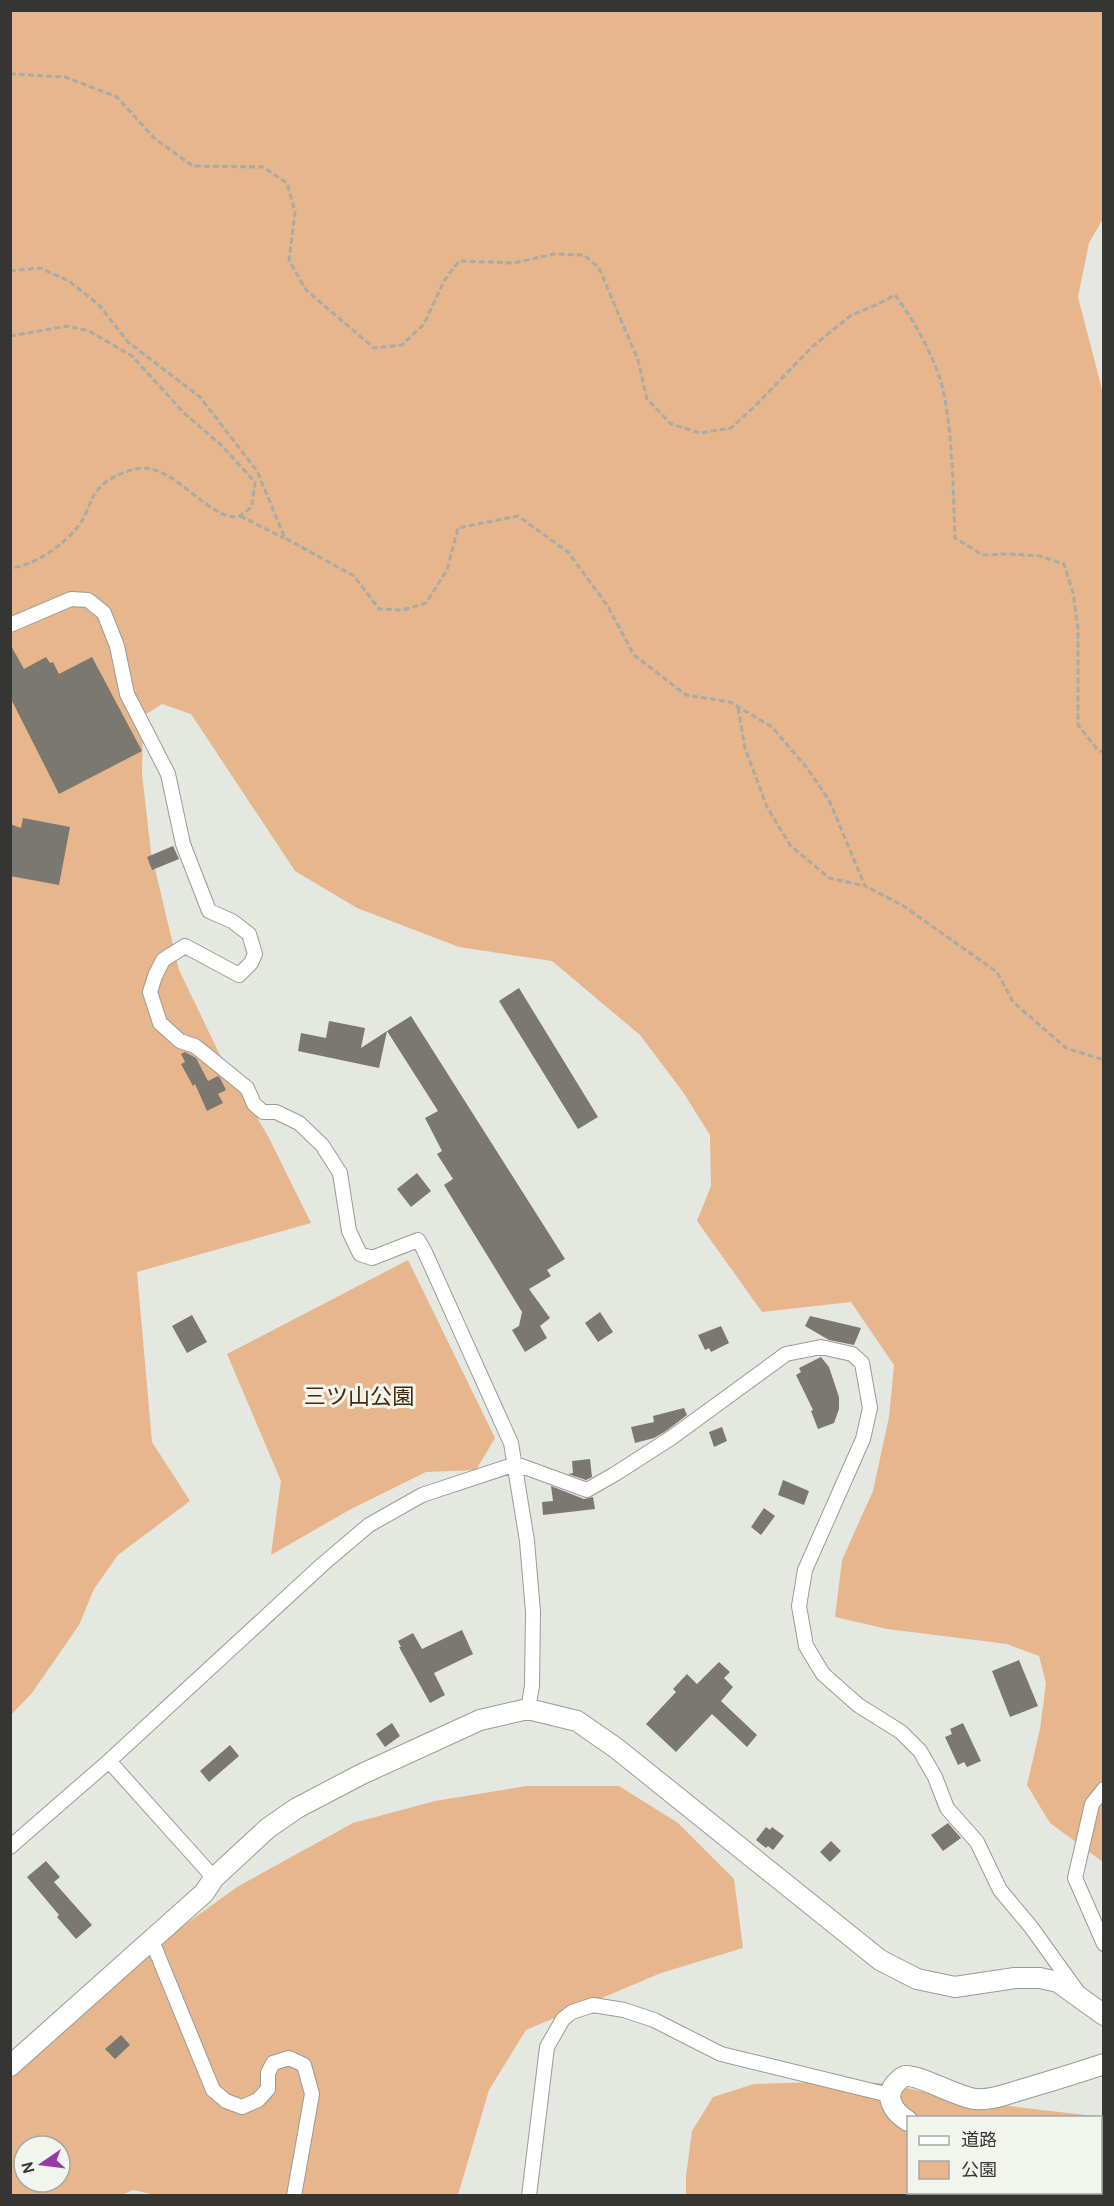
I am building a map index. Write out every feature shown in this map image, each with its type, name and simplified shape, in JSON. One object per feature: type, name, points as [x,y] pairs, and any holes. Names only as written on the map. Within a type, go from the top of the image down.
[{"type":"street","points":[[10,626],[70,599],[88,600],[104,613],[117,646],[127,694],[168,774],[183,844],[209,910],[232,921],[249,934],[255,954],[251,963],[239,975],[185,946],[164,960],[155,976],[150,992],[160,1023],[180,1041],[195,1046],[247,1088],[254,1104],[263,1112],[276,1112],[299,1124],[322,1145],[340,1173],[350,1231],[360,1254],[372,1258],[418,1240],[503,1423],[516,1464],[527,1541],[533,1612],[532,1686],[528,1710]]},
{"type":"street","points":[[10,1847],[109,1761],[323,1564],[369,1525],[422,1495],[516,1464],[587,1490],[671,1438],[786,1354],[821,1347],[852,1354],[862,1363],[870,1408],[863,1439],[805,1570],[800,1606],[806,1646],[823,1674],[858,1705],[901,1732],[920,1751],[935,1777],[947,1808],[977,1842],[1000,1890],[1030,1926],[1084,2000]]},
{"type":"street","points":[[10,2066],[204,1893],[214,1878],[268,1827],[297,1808],[363,1774],[480,1720],[528,1710],[577,1721],[616,1748],[880,1960],[917,1979],[955,1988],[1015,1978],[1040,1978],[1058,1982],[1104,2015]]},
{"type":"street","points":[[109,1761],[214,1878]]},
{"type":"street","points":[[1104,1789],[1092,1804],[1075,1878],[1104,1944]]},
{"type":"street","points":[[152,1941],[213,2090],[226,2101],[242,2107],[258,2100],[268,2089],[267,2073],[273,2063],[289,2058],[304,2065],[312,2094],[294,2196]]},
{"type":"street","points":[[529,2196],[547,2047],[563,2019],[572,2012],[593,2005],[624,2010],[654,2020],[721,2054],[889,2094]]},
{"type":"street","points":[[907,2120],[892,2106],[889,2094],[892,2086],[903,2077],[913,2076],[954,2094],[976,2099],[994,2098],[1104,2064]]},
{"type":"path","points":[[10,74],[65,78],[117,97],[156,139],[193,166],[264,167],[287,183],[295,212],[289,260],[306,290],[374,348],[402,345],[424,324],[444,281],[459,261],[514,263],[554,254],[584,255],[599,268],[638,360],[647,399],[671,424],[700,433],[731,428],[812,347],[850,316],[895,295],[910,315],[944,392],[953,467],[955,538],[983,555],[1040,556],[1064,564],[1073,593],[1078,628],[1078,725],[1097,749],[1104,753]]},
{"type":"path","points":[[10,271],[40,268],[69,281],[99,305],[128,342],[200,397],[256,471],[285,538]]},
{"type":"path","points":[[10,336],[68,326],[88,331],[132,356],[185,414],[220,445],[255,482],[252,506],[240,516]]},
{"type":"path","points":[[10,568],[19,567],[54,551],[80,525],[97,492],[116,475],[139,468],[167,474],[225,516],[240,516],[354,576],[379,609],[403,610],[426,603],[447,570],[458,528],[518,516],[568,552],[607,604],[634,655],[686,695],[730,702],[772,727],[807,768],[829,800],[865,886]]},
{"type":"path","points":[[738,707],[745,748],[767,807],[790,845],[829,878],[865,886],[902,905],[997,972],[1013,1002],[1066,1048],[1104,1060]]},
{"type":"green space","points":[[11,11],[1103,11],[1103,219],[1089,243],[1078,297],[1104,397],[1103,1862],[1050,1823],[1027,1785],[1040,1729],[1046,1683],[1039,1656],[1007,1644],[887,1629],[835,1617],[842,1560],[873,1491],[889,1417],[894,1365],[851,1302],[762,1312],[697,1221],[711,1186],[710,1135],[683,1092],[640,1035],[552,961],[459,947],[357,908],[295,871],[191,714],[162,704],[143,716],[142,774],[151,852],[179,970],[219,1053],[269,1138],[311,1223],[137,1272],[152,1442],[190,1501],[118,1555],[94,1589],[79,1625],[32,1693],[11,1715]]},
{"type":"green space","name":"三ツ山公園","points":[[408,1260],[495,1438],[476,1470],[426,1472],[351,1509],[271,1555],[281,1481],[227,1354]]},
{"type":"green space","points":[[526,1786],[619,1786],[678,1823],[734,1879],[743,1948],[661,1973],[526,2030],[489,2090],[458,2195],[160,2196],[133,2190],[119,2196],[11,2196],[11,2054],[104,1983],[237,1887],[353,1823],[435,1801]]},
{"type":"green space","points":[[882,2083],[974,2102],[1094,2116],[907,2116],[907,2194],[1102,2194],[1103,2117],[1103,2195],[686,2196],[686,2176],[692,2131],[713,2097],[754,2084]]},
{"type":"building","points":[[10,644],[24,669],[46,657],[50,663],[53,662],[59,674],[92,657],[142,751],[59,794],[10,697]]},
{"type":"building","points":[[23,818],[70,827],[59,885],[10,876],[10,824],[21,828]]},
{"type":"building","points":[[173,846],[179,859],[152,870],[147,857]]},
{"type":"building","points":[[519,988],[598,1117],[578,1129],[499,1001]]},
{"type":"building","points":[[411,1016],[565,1259],[547,1270],[551,1276],[529,1289],[550,1318],[540,1326],[547,1338],[525,1352],[512,1330],[519,1326],[522,1312],[444,1185],[453,1179],[437,1154],[442,1151],[425,1118],[438,1111],[387,1031]]},
{"type":"building","points":[[329,1021],[365,1028],[361,1048],[387,1031],[379,1068],[298,1051],[301,1033],[326,1038]]},
{"type":"building","points":[[185,1052],[196,1058],[208,1081],[218,1076],[220,1078],[226,1090],[218,1094],[223,1103],[207,1111],[195,1084],[193,1086],[181,1064],[185,1062],[181,1054]]},
{"type":"building","points":[[417,1173],[431,1191],[411,1207],[397,1189]]},
{"type":"building","points":[[600,1312],[613,1332],[598,1342],[585,1323]]},
{"type":"building","points":[[192,1315],[207,1342],[187,1353],[172,1326]]},
{"type":"building","points":[[810,1316],[861,1328],[854,1345],[829,1340],[805,1326]]},
{"type":"building","points":[[721,1326],[729,1343],[711,1352],[709,1348],[705,1350],[698,1335]]},
{"type":"building","points":[[821,1357],[829,1367],[839,1397],[839,1409],[834,1423],[818,1429],[811,1411],[813,1410],[796,1375],[801,1372],[799,1368]]},
{"type":"building","points":[[684,1408],[687,1415],[666,1431],[654,1438],[635,1443],[631,1427],[654,1422],[653,1416]]},
{"type":"building","points":[[722,1427],[727,1441],[714,1447],[709,1432]]},
{"type":"building","points":[[590,1459],[592,1477],[586,1480],[568,1474],[573,1473],[572,1461]]},
{"type":"building","points":[[783,1480],[809,1491],[804,1505],[778,1495]]},
{"type":"building","points":[[551,1486],[584,1499],[593,1497],[595,1509],[543,1515],[542,1502],[553,1501]]},
{"type":"building","points":[[764,1508],[775,1516],[761,1535],[751,1527]]},
{"type":"building","points":[[462,1630],[473,1654],[434,1673],[445,1695],[430,1703],[399,1647],[401,1647],[398,1641],[413,1633],[422,1649]]},
{"type":"building","points":[[1019,1660],[1038,1706],[1010,1717],[992,1671]]},
{"type":"building","points":[[719,1662],[730,1672],[724,1678],[733,1687],[721,1701],[757,1735],[747,1747],[712,1714],[676,1752],[646,1724],[676,1692],[673,1689],[687,1674],[697,1684]]},
{"type":"building","points":[[392,1723],[400,1736],[385,1747],[376,1734]]},
{"type":"building","points":[[963,1723],[981,1761],[967,1767],[964,1762],[958,1765],[945,1737],[952,1734],[950,1729]]},
{"type":"building","points":[[230,1745],[239,1756],[209,1782],[200,1771]]},
{"type":"building","points":[[948,1823],[961,1838],[943,1851],[931,1835]]},
{"type":"building","points":[[766,1827],[770,1830],[772,1827],[784,1836],[773,1850],[768,1846],[766,1848],[756,1840]]},
{"type":"building","points":[[831,1841],[841,1851],[830,1862],[820,1852]]},
{"type":"building","points":[[46,1861],[60,1877],[54,1882],[92,1925],[76,1939],[27,1877]]},
{"type":"building","points":[[121,2035],[130,2045],[115,2059],[105,2049]]}]
